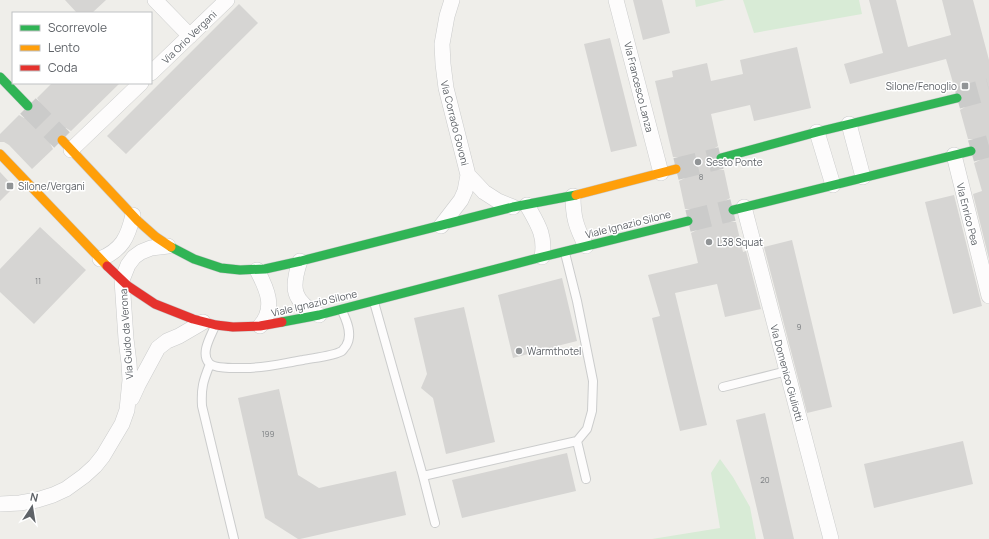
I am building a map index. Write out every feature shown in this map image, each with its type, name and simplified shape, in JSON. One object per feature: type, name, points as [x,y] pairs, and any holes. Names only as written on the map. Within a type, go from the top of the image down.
[{"type":"street","points":[[155,0],[190,36]]},
{"type":"street","name":"Via Orio Vergani","points":[[152,72],[227,0]]},
{"type":"street","name":"Via Corrado Govoni","points":[[441,226],[461,200],[465,191],[468,175],[444,76],[442,44],[452,0]]},
{"type":"street","name":"Via Francesco Lanza","points":[[616,0],[661,173]]},
{"type":"street","points":[[0,77],[28,106]]},
{"type":"street","points":[[140,84],[66,145],[133,215],[168,246],[184,255],[208,264],[228,269],[257,270],[280,266],[520,206],[573,196],[676,169]]},
{"type":"street","points":[[721,158],[817,132],[957,98]]},
{"type":"street","points":[[849,124],[863,177]]},
{"type":"street","points":[[817,132],[833,185]]},
{"type":"street","points":[[738,208],[971,151]]},
{"type":"street","name":"Viale Ignazio Silone","points":[[0,154],[100,259],[128,286],[155,304],[176,313],[210,324],[233,327],[260,326],[319,315],[564,251],[688,221]]},
{"type":"street","name":"Via Enrico Pea","points":[[954,155],[989,296]]},
{"type":"street","name":"Via Corrado Govoni","points":[[468,175],[484,192],[498,200],[520,206]]},
{"type":"street","points":[[573,196],[576,226],[586,246]]},
{"type":"street","points":[[520,206],[538,224],[544,242],[542,257]]},
{"type":"street","name":"Via Domenico Giuliotti","points":[[738,208],[787,371],[831,539]]},
{"type":"street","points":[[100,259],[110,255],[125,238],[130,229],[133,215]]},
{"type":"street","points":[[122,280],[130,261],[134,257],[151,248],[168,246]]},
{"type":"street","points":[[300,261],[295,279],[296,294],[304,306],[319,315]]},
{"type":"street","points":[[257,270],[265,286],[268,300],[268,313],[260,326]]},
{"type":"street","name":"Via Guido da Verona","points":[[0,504],[37,500],[66,489],[95,466],[103,456],[122,424],[127,410],[130,380],[122,280]]},
{"type":"street","points":[[127,410],[138,385],[158,348],[167,341],[210,324]]},
{"type":"lane","points":[[423,476],[577,441],[587,428],[592,411],[593,381],[577,301],[564,251]]},
{"type":"lane","points":[[374,301],[435,523]]},
{"type":"lane","points":[[210,324],[206,351],[207,359],[210,364],[215,367],[263,367],[322,357],[342,350],[348,342],[349,329],[342,309]]},
{"type":"lane","points":[[210,364],[202,386],[202,406],[234,539]]},
{"type":"lane","points":[[723,387],[787,371]]},
{"type":"lane","points":[[577,441],[586,479]]},
{"type":"green space","points":[[695,0],[725,0],[696,7]]},
{"type":"green space","points":[[743,0],[859,0],[862,14],[754,33]]},
{"type":"green space","points":[[720,459],[733,477],[750,507],[756,539],[652,539],[720,528],[711,473]]},
{"type":"building","points":[[65,0],[106,0],[93,12],[76,12]]},
{"type":"building","points":[[633,0],[662,0],[670,33],[643,40]]},
{"type":"building","points":[[869,0],[896,0],[908,47],[951,35],[942,0],[973,0],[989,60],[989,259],[973,194],[982,191],[974,163],[980,160],[983,154],[983,148],[980,142],[974,139],[968,139],[960,110],[969,102],[969,95],[961,86],[954,86],[946,59],[850,84],[844,64],[883,53]]},
{"type":"building","points":[[239,4],[258,23],[126,154],[107,136]]},
{"type":"building","points":[[610,38],[637,146],[611,152],[584,44]]},
{"type":"building","name":"Sesto Ponte","points":[[797,47],[811,108],[754,121],[750,105],[711,114],[718,146],[712,150],[709,155],[709,161],[712,167],[717,170],[724,170],[730,198],[721,206],[721,213],[729,222],[736,222],[743,252],[746,251],[761,309],[725,317],[717,284],[675,293],[707,425],[680,431],[652,318],[660,316],[648,275],[698,263],[691,233],[697,230],[700,224],[700,218],[697,212],[691,209],[685,209],[679,181],[685,178],[688,173],[688,166],[685,160],[680,157],[673,157],[655,81],[673,77],[672,71],[707,63],[711,81],[743,74],[740,60]]},
{"type":"building","points":[[51,84],[119,84],[71,131],[66,128],[59,128],[53,131],[50,136],[50,143],[53,149],[32,169],[9,145],[4,142],[0,142],[0,134],[19,115],[24,118],[31,118],[37,115],[40,110],[40,103],[37,98]]},
{"type":"building","points":[[0,172],[14,187],[0,201]]},
{"type":"building","points":[[954,195],[982,306],[953,314],[925,202]]},
{"type":"building","points":[[40,227],[86,270],[34,324],[0,292],[0,269]]},
{"type":"building","points":[[792,240],[832,407],[807,413],[764,247]]},
{"type":"building","points":[[562,278],[577,341],[557,346],[547,353],[532,353],[513,358],[498,295]]},
{"type":"building","points":[[464,307],[495,442],[446,454],[433,398],[421,388],[427,374],[414,318]]},
{"type":"building","points":[[279,389],[298,475],[319,488],[396,471],[406,515],[300,539],[265,518],[238,398]]},
{"type":"building","points":[[765,413],[794,539],[764,539],[736,420]]},
{"type":"building","points":[[963,441],[973,484],[874,508],[864,464]]},
{"type":"building","points":[[567,453],[576,491],[462,518],[452,480]]},
{"type":"tunnel","points":[[957,98],[989,89]]},
{"type":"tunnel","points":[[28,106],[62,140]]},
{"type":"tunnel","points":[[971,151],[989,146]]},
{"type":"tunnel","points":[[676,169],[721,158]]},
{"type":"tunnel","points":[[688,221],[733,210]]},
{"type":"traffic: fast","points":[[0,77],[28,106]]},
{"type":"traffic: fast","points":[[721,158],[817,132],[957,98]]},
{"type":"traffic: fast","points":[[733,210],[971,151]]},
{"type":"traffic: fast","points":[[171,247],[194,259],[221,268],[240,270],[265,269],[513,207],[576,195]]},
{"type":"traffic: fast","points":[[282,322],[319,315],[688,221]]},
{"type":"traffic: slow","points":[[62,140],[138,221],[156,237],[171,247]]},
{"type":"traffic: slow","points":[[0,154],[107,266]]},
{"type":"traffic: slow","points":[[576,195],[676,169]]},
{"type":"traffic: jam","points":[[107,266],[128,286],[155,304],[193,319],[216,325],[233,327],[260,326],[282,322]]},
{"type":"place","name":"Silone/Fenoglio","points":[[965,86]]},
{"type":"place","name":"Sesto Ponte","points":[[698,162]]},
{"type":"place","name":"Silone/Vergani","points":[[10,186]]},
{"type":"place","name":"L38 Squat","points":[[709,242]]},
{"type":"place","name":"Warmthotel","points":[[519,351]]}]
